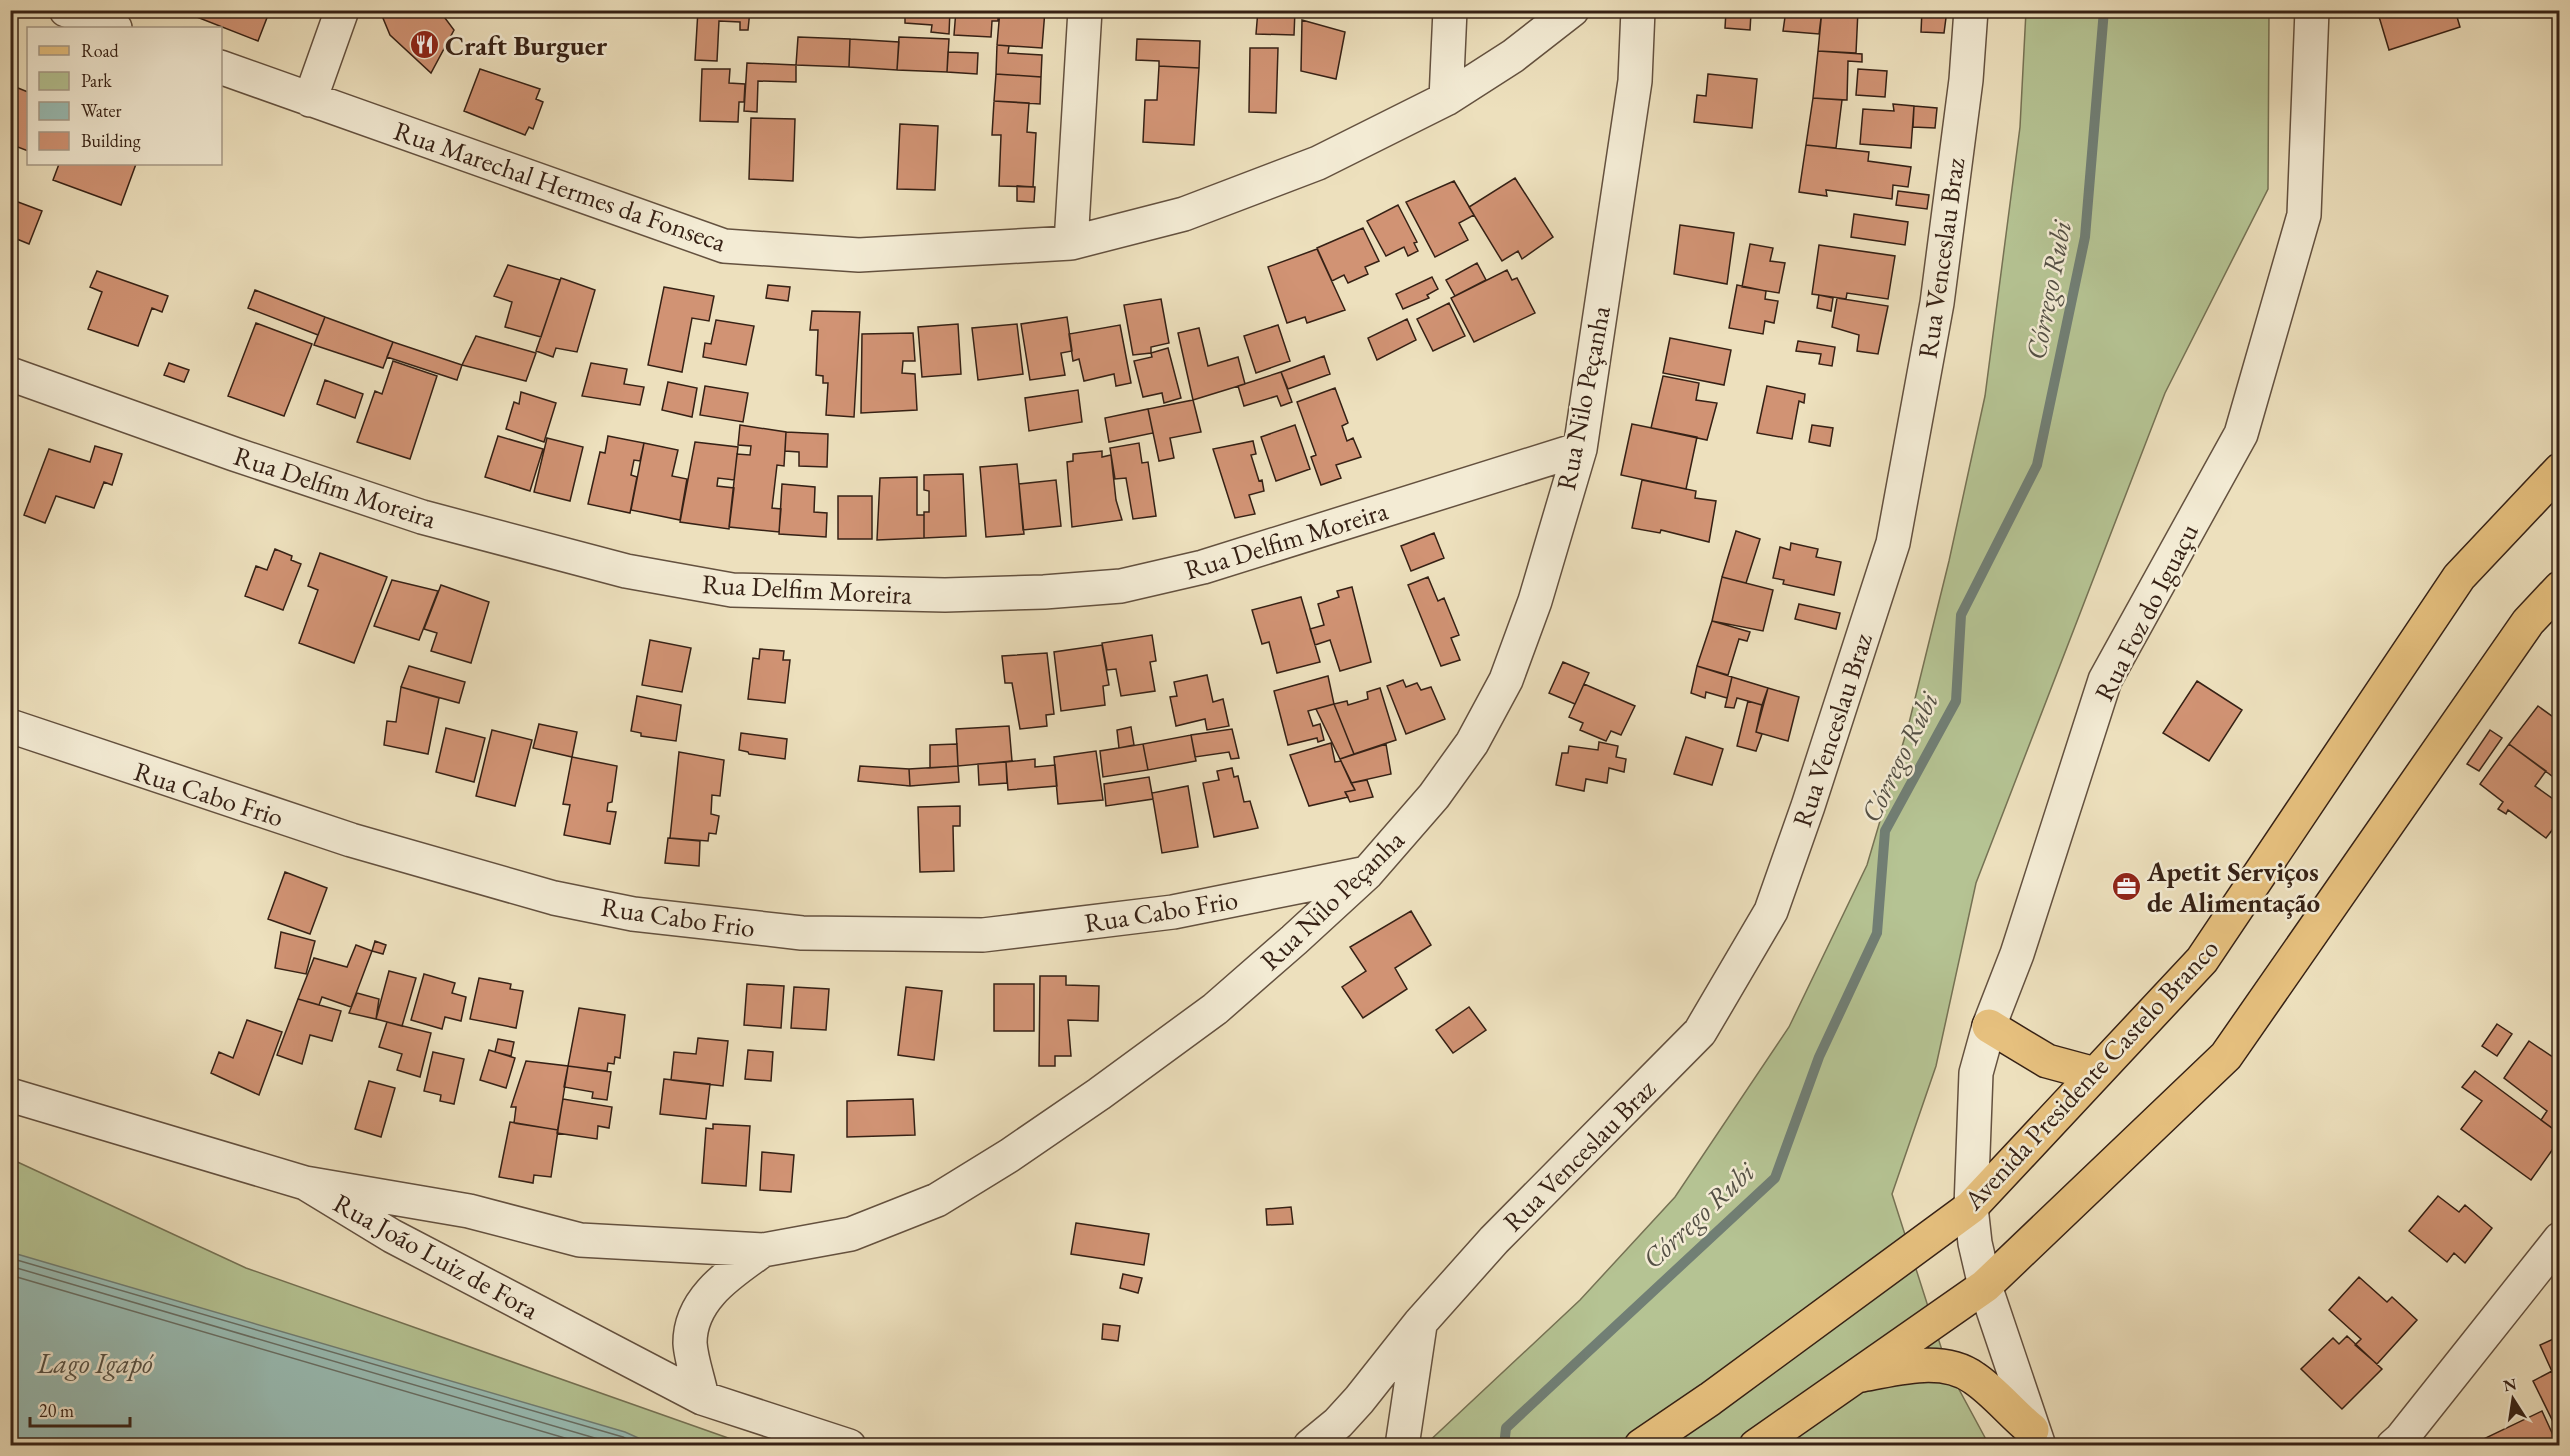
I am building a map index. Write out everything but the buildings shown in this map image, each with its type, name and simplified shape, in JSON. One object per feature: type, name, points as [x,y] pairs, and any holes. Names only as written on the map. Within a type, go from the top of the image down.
[{"type":"main road","name":"Avenida Presidente Castelo Branco","points":[[1641,1446],[1710,1399],[1971,1207],[2202,960],[2459,577],[2559,470]]},
{"type":"main road","points":[[1756,1446],[1985,1286],[2226,1056],[2528,622],[2559,588]]},
{"type":"main road","points":[[1989,1026],[2048,1061],[2095,1074]]},
{"type":"main road","points":[[1854,1376],[1919,1365],[1953,1368],[1974,1378],[2036,1438]]},
{"type":"street","points":[[66,10],[112,27]]},
{"type":"street","points":[[310,100],[342,10]]},
{"type":"street","points":[[1071,243],[1086,10]]},
{"type":"street","points":[[1446,99],[1450,10]]},
{"type":"street","name":"Rua Marechal Hermes da Fonseca","points":[[222,68],[724,246],[860,255],[1071,243],[1184,214],[1318,163],[1446,99],[1513,56],[1572,10]]},
{"type":"street","name":"Rua Nilo Peçanha","points":[[763,1250],[851,1234],[937,1200],[1010,1155],[1099,1094],[1215,1009],[1367,873],[1434,796],[1472,743],[1506,680],[1535,601],[1580,449],[1635,81],[1638,10]]},
{"type":"street","name":"Rua Venceslau Braz","points":[[1310,1446],[1359,1400],[1420,1323],[1494,1240],[1700,1032],[1771,911],[1808,806],[1893,543],[1937,303],[1966,80],[1971,10]]},
{"type":"street","name":"Rua Foz do Iguaçu","points":[[2036,1438],[1985,1286],[1975,1242],[1971,1207],[1976,1072],[1989,1026],[2017,954],[2105,680],[2241,434],[2304,215],[2312,10]]},
{"type":"street","name":"Rua Delfim Moreira","points":[[10,374],[223,450],[422,517],[626,571],[732,591],[945,595],[1044,592],[1121,586],[1203,567],[1580,449]]},
{"type":"street","name":"Rua Cabo Frio","points":[[10,726],[351,840],[554,898],[633,914],[802,933],[983,935],[1173,912],[1367,873]]},
{"type":"street","name":"Rua João Luiz de Fora","points":[[10,1095],[305,1183],[392,1236],[702,1398],[849,1446]]},
{"type":"street","points":[[305,1183],[469,1211],[580,1240],[763,1250]]},
{"type":"street","points":[[2400,1443],[2559,1239]]},
{"type":"street","points":[[702,1398],[690,1342],[697,1314],[716,1284],[763,1250]]},
{"type":"street","points":[[1402,1446],[1420,1323]]},
{"type":"green space","points":[[2026,11],[2269,11],[2268,189],[2165,393],[1976,883],[1936,1066],[1892,1194],[1948,1369],[1989,1445],[1424,1446],[1580,1300],[1675,1197],[1789,1027],[1867,865],[1909,723],[1949,561],[1985,396],[2020,127]]},
{"type":"green space","name":"Lago Igapó","points":[[11,1159],[246,1268],[748,1445],[11,1446]]},
{"type":"water","name":"Lago Igapó","points":[[10,1252],[625,1432],[654,1445],[11,1445]]},
{"type":"waterway","name":"Córrego Rubi","points":[[1504,1446],[1506,1428],[1775,1178],[1819,1057],[1877,933],[1885,831],[1956,701],[1961,615],[2037,465],[2085,237],[2104,10]]},
{"type":"place","name":"Craft Burguer","points":[[424,45]]},
{"type":"place","name":"Apetit Serviços de Alimentação","points":[[2126,887]]}]
